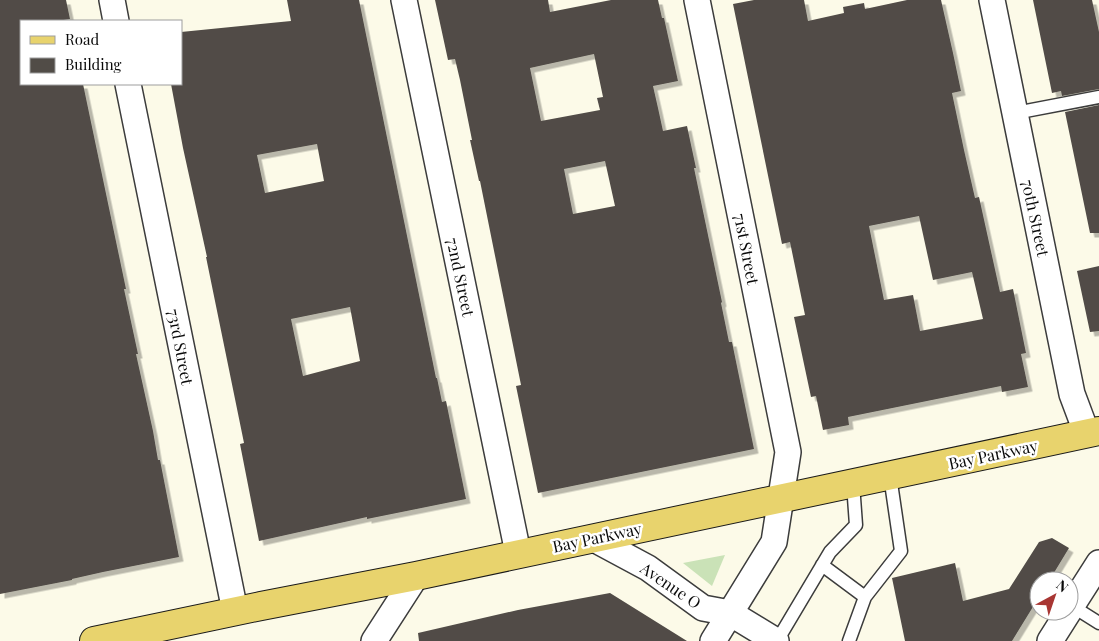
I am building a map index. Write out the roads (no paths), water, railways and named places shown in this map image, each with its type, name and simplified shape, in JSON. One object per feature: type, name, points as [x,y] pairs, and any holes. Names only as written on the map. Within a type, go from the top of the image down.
[{"type":"main road","name":"Bay Parkway","points":[[94,641],[594,539],[1093,433]]},
{"type":"street","points":[[112,0],[116,20]]},
{"type":"street","name":"72nd Street","points":[[404,0],[518,553]]},
{"type":"street","name":"71st Street","points":[[697,0],[788,452],[774,542],[713,641]]},
{"type":"street","name":"70th Street","points":[[992,0],[1072,394],[1093,433]]},
{"type":"street","name":"73rd Street","points":[[128,85],[235,611]]},
{"type":"street","name":"Avenue O","points":[[594,539],[648,568],[703,608],[730,613],[776,641]]},
{"type":"street","points":[[1079,595],[1099,563]]},
{"type":"street","points":[[374,641],[416,576]]},
{"type":"street","points":[[1050,641],[1062,621]]},
{"type":"lane","points":[[1015,113],[1099,97]]},
{"type":"lane","points":[[849,641],[865,597],[901,551],[890,476]]},
{"type":"lane","points":[[776,641],[830,552],[856,525],[852,484]]},
{"type":"lane","points":[[822,565],[865,597]]},
{"type":"lane","points":[[1079,613],[1099,623]]}]
